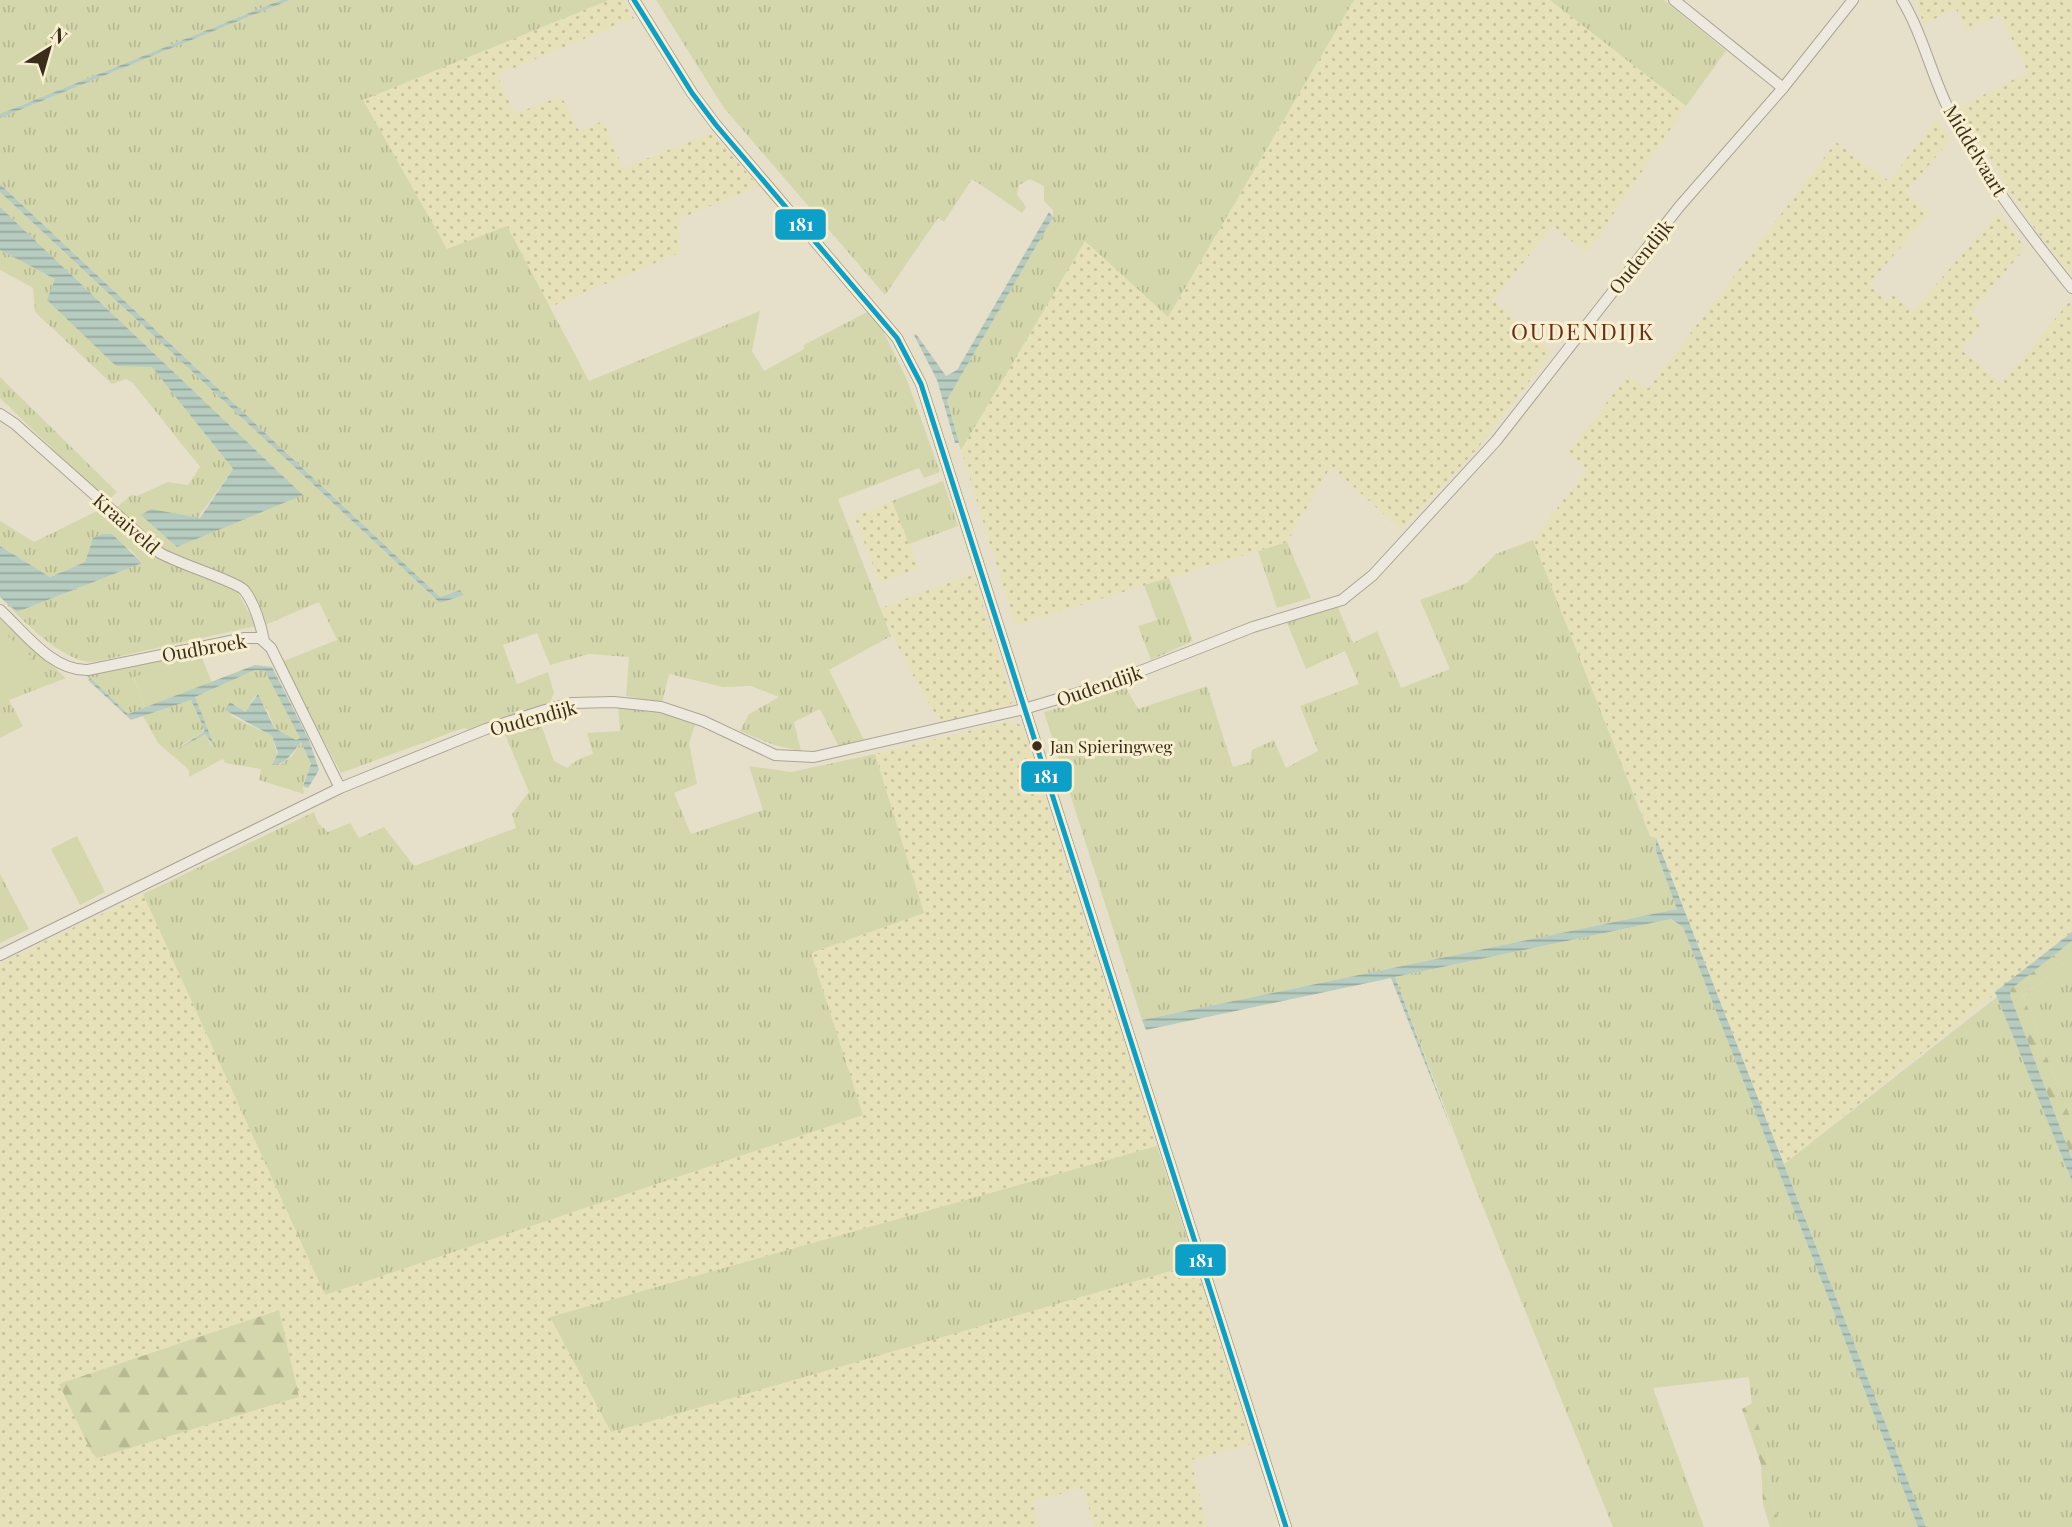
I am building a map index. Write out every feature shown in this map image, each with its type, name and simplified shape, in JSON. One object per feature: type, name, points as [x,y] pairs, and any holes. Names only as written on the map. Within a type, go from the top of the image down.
[{"type":"street","points":[[634,0],[692,93],[716,125],[897,338],[921,384],[1286,1527]]},
{"type":"street","points":[[1674,0],[1783,88]]},
{"type":"street","name":"Oudendijk","points":[[0,954],[340,788],[486,729],[572,704],[614,702],[662,708],[704,721],[775,755],[795,758],[840,753],[1024,709],[1105,685],[1253,627],[1342,600],[1363,586],[1496,441],[1679,207],[1783,88],[1853,0]]},
{"type":"street","name":"Middelvaart","points":[[1902,0],[1948,107],[1972,150],[2037,245],[2072,288]]},
{"type":"street","name":"Kraaiveld","points":[[0,404],[15,424]]},
{"type":"street","name":"Kraaiveld","points":[[0,414],[15,424],[160,553],[181,565],[237,584],[245,591],[264,640]]},
{"type":"street","name":"Oudbroek","points":[[0,610],[57,662],[74,669],[88,670],[250,637],[264,640],[271,648],[340,788]]},
{"type":"shaded area","points":[[281,0],[290,0],[0,118],[0,114]]},
{"type":"shaded area","points":[[609,0],[624,0],[634,18],[497,75],[515,114],[561,96],[579,131],[603,121],[623,168],[711,133],[759,186],[679,219],[679,253],[550,307],[507,226],[447,249],[362,100]]},
{"type":"shaded area","points":[[1354,0],[1550,0],[1686,106],[1587,253],[1552,226],[1493,301],[1552,352],[1477,449],[1401,530],[1331,466],[1287,542],[1015,625],[961,450],[1085,240],[1169,316]]},
{"type":"shaded area","points":[[1917,0],[2072,0],[2072,277],[2029,221],[1958,108],[2028,72],[2000,15],[1966,31],[1956,9],[1923,24]]},
{"type":"shaded area","points":[[1937,119],[1951,139],[1906,192],[1930,213],[1869,284],[1887,301],[1893,295],[1913,311],[1999,212],[2025,248],[1972,312],[1982,323],[1961,350],[2002,383],[2069,302],[2072,306],[2072,932],[1784,1164],[1656,838],[1651,836],[1533,540],[1587,469],[1567,454],[1628,375],[1648,389],[1836,142],[1889,181]]},
{"type":"shaded area","points":[[0,184],[440,597],[460,590],[464,595],[440,603],[0,192]]},
{"type":"shaded area","points":[[0,207],[303,495],[177,547],[141,515],[151,509],[200,518],[233,469],[152,367],[116,366],[47,300],[55,279],[0,250]]},
{"type":"shaded area","points":[[1049,212],[1053,217],[947,400],[959,443],[955,443],[937,380],[914,335],[916,334],[946,376],[957,370]]},
{"type":"shaded area","points":[[892,501],[919,568],[880,583],[854,516]]},
{"type":"shaded area","points":[[112,534],[142,563],[17,612],[0,597],[0,546],[50,577],[85,562],[93,538]]},
{"type":"shaded area","points":[[973,573],[1013,702],[1006,708],[942,724],[921,691],[879,609]]},
{"type":"shaded area","points":[[255,665],[272,667],[309,740],[319,770],[308,788],[303,786],[311,764],[301,742],[286,760],[272,765],[278,753],[272,736],[225,710],[230,702],[245,712],[258,694],[274,728],[296,740],[300,738],[265,671],[255,670],[195,697],[215,748],[205,734],[175,751],[205,731],[191,700],[131,720],[88,680],[90,678],[128,714]]},
{"type":"shaded area","points":[[1009,721],[1021,725],[1157,1146],[550,1317],[611,1432],[1195,1264],[1252,1444],[1191,1460],[1207,1527],[1094,1527],[1084,1488],[1033,1501],[1039,1527],[0,1527],[0,963],[143,894],[325,1295],[863,1115],[811,953],[924,913],[875,754]],"holes":[[[278,1310],[299,1397],[92,1453],[60,1384]]]},
{"type":"shaded area","points":[[1656,838],[1926,1527],[1918,1527],[1683,927],[1671,919],[1395,977],[1453,1133],[1391,978],[1146,1030],[1142,1020],[1677,909],[1656,851]]},
{"type":"shaded area","points":[[2072,932],[2072,941],[2011,989],[2010,995],[2072,1159],[2072,1181],[1995,992]]},
{"type":"green space","points":[[0,0],[281,0],[0,114]]},
{"type":"green space","points":[[290,0],[609,0],[363,100],[447,249],[507,226],[589,381],[760,311],[752,351],[764,371],[804,349],[804,345],[871,310],[875,314],[907,380],[940,472],[924,478],[919,468],[838,499],[891,636],[829,670],[865,742],[839,747],[820,709],[794,722],[801,751],[774,745],[740,731],[749,714],[779,697],[751,686],[723,687],[669,674],[662,703],[626,696],[629,657],[589,654],[550,665],[537,633],[503,645],[517,684],[548,672],[554,693],[549,704],[471,731],[465,728],[455,731],[341,773],[281,662],[337,640],[319,602],[265,625],[247,590],[165,552],[115,509],[131,495],[137,496],[168,482],[188,485],[200,467],[133,383],[126,379],[112,384],[35,312],[33,288],[0,270],[0,250],[56,279],[116,366],[152,366],[233,469],[177,547],[302,494],[0,207],[0,192],[440,603],[463,595],[460,590],[440,597],[0,184],[0,118]]},
{"type":"green space","points":[[656,0],[1354,0],[1168,317],[1085,241],[961,450],[947,400],[1053,217],[1053,210],[1044,201],[1044,186],[1030,179],[1019,185],[1017,194],[1026,207],[1022,213],[972,179],[944,222],[938,218],[885,295],[724,108]]},
{"type":"green space","points":[[1550,0],[1664,0],[1726,51],[1686,106]]},
{"type":"green space","points":[[0,377],[117,492],[107,502],[0,398]]},
{"type":"green space","points":[[943,481],[958,526],[909,544],[892,501]]},
{"type":"green space","points":[[103,508],[164,557],[236,589],[256,626],[94,662],[69,656],[43,638],[0,597],[17,612],[142,563],[130,549],[91,544],[85,562],[50,577],[0,546],[0,521],[34,542]]},
{"type":"green space","points":[[1533,540],[1650,836],[1656,838],[1656,851],[1678,909],[1142,1020],[1044,712],[1126,688],[1138,709],[1207,686],[1233,767],[1250,762],[1252,750],[1274,740],[1286,768],[1318,751],[1300,706],[1359,684],[1345,651],[1306,669],[1285,618],[1336,603],[1353,643],[1377,631],[1401,688],[1450,669],[1420,600],[1467,583],[1496,554]]},
{"type":"green space","points":[[1287,542],[1311,598],[1277,608],[1258,551]]},
{"type":"green space","points":[[1169,578],[1193,641],[1151,660],[1138,626],[1157,620],[1144,585]]},
{"type":"green space","points":[[0,618],[66,678],[9,700],[23,726],[0,738]]},
{"type":"green space","points":[[0,629],[32,657],[0,692]]},
{"type":"green space","points":[[199,650],[212,683],[199,688],[188,658],[134,678],[145,708],[128,714],[85,675]]},
{"type":"green space","points":[[188,658],[199,688],[145,708],[134,677]]},
{"type":"green space","points":[[255,670],[265,671],[271,677],[300,738],[296,740],[274,728],[268,711],[256,695],[245,712],[240,711],[235,704],[231,716],[272,736],[280,765],[292,756],[301,742],[311,764],[303,784],[304,794],[259,780],[261,769],[225,763],[223,759],[189,777],[189,770],[158,743],[143,716],[191,700],[205,731],[174,750],[205,734],[213,748],[195,697]]},
{"type":"green space","points":[[618,706],[657,711],[696,722],[689,743],[697,784],[674,793],[691,834],[763,810],[749,766],[791,772],[875,754],[924,913],[811,953],[863,1115],[325,1295],[143,894],[314,812],[318,823],[328,832],[350,823],[359,838],[384,827],[414,866],[516,828],[512,814],[529,792],[502,727],[538,716],[554,761],[567,768],[579,759],[593,754],[587,733],[620,731]]},
{"type":"green space","points":[[77,836],[105,892],[80,905],[51,849]]},
{"type":"green space","points":[[0,874],[29,929],[0,943]]},
{"type":"green space","points":[[1671,919],[1683,927],[1918,1527],[1780,1527],[1771,1494],[1768,1459],[1753,1415],[1749,1377],[1653,1388],[1704,1527],[1613,1527],[1477,1192],[1395,977]]},
{"type":"green space","points":[[2072,941],[2072,957],[2023,996],[2072,1122],[2072,1159],[2010,989]]},
{"type":"green space","points":[[2072,957],[2072,1122],[2023,996]]},
{"type":"green space","points":[[1998,996],[2072,1181],[2072,1527],[1926,1527],[1784,1164]]},
{"type":"green space","points":[[1157,1146],[1195,1264],[673,1415],[611,1432],[550,1317]]},
{"type":"green space","points":[[279,1310],[299,1397],[97,1458],[92,1453],[59,1384]]},
{"type":"green space","points":[[1752,1403],[1768,1459],[1771,1494],[1780,1527],[1770,1527],[1763,1504],[1761,1464],[1742,1409]]},
{"type":"transit line","name":"181","points":[[634,0],[692,93],[716,125],[897,338],[921,384],[1286,1527]]},
{"type":"place","name":"Jan Spieringweg","points":[[1037,746]]},
{"type":"district","name":"OUDENDIJK","points":[[1583,330]]}]
